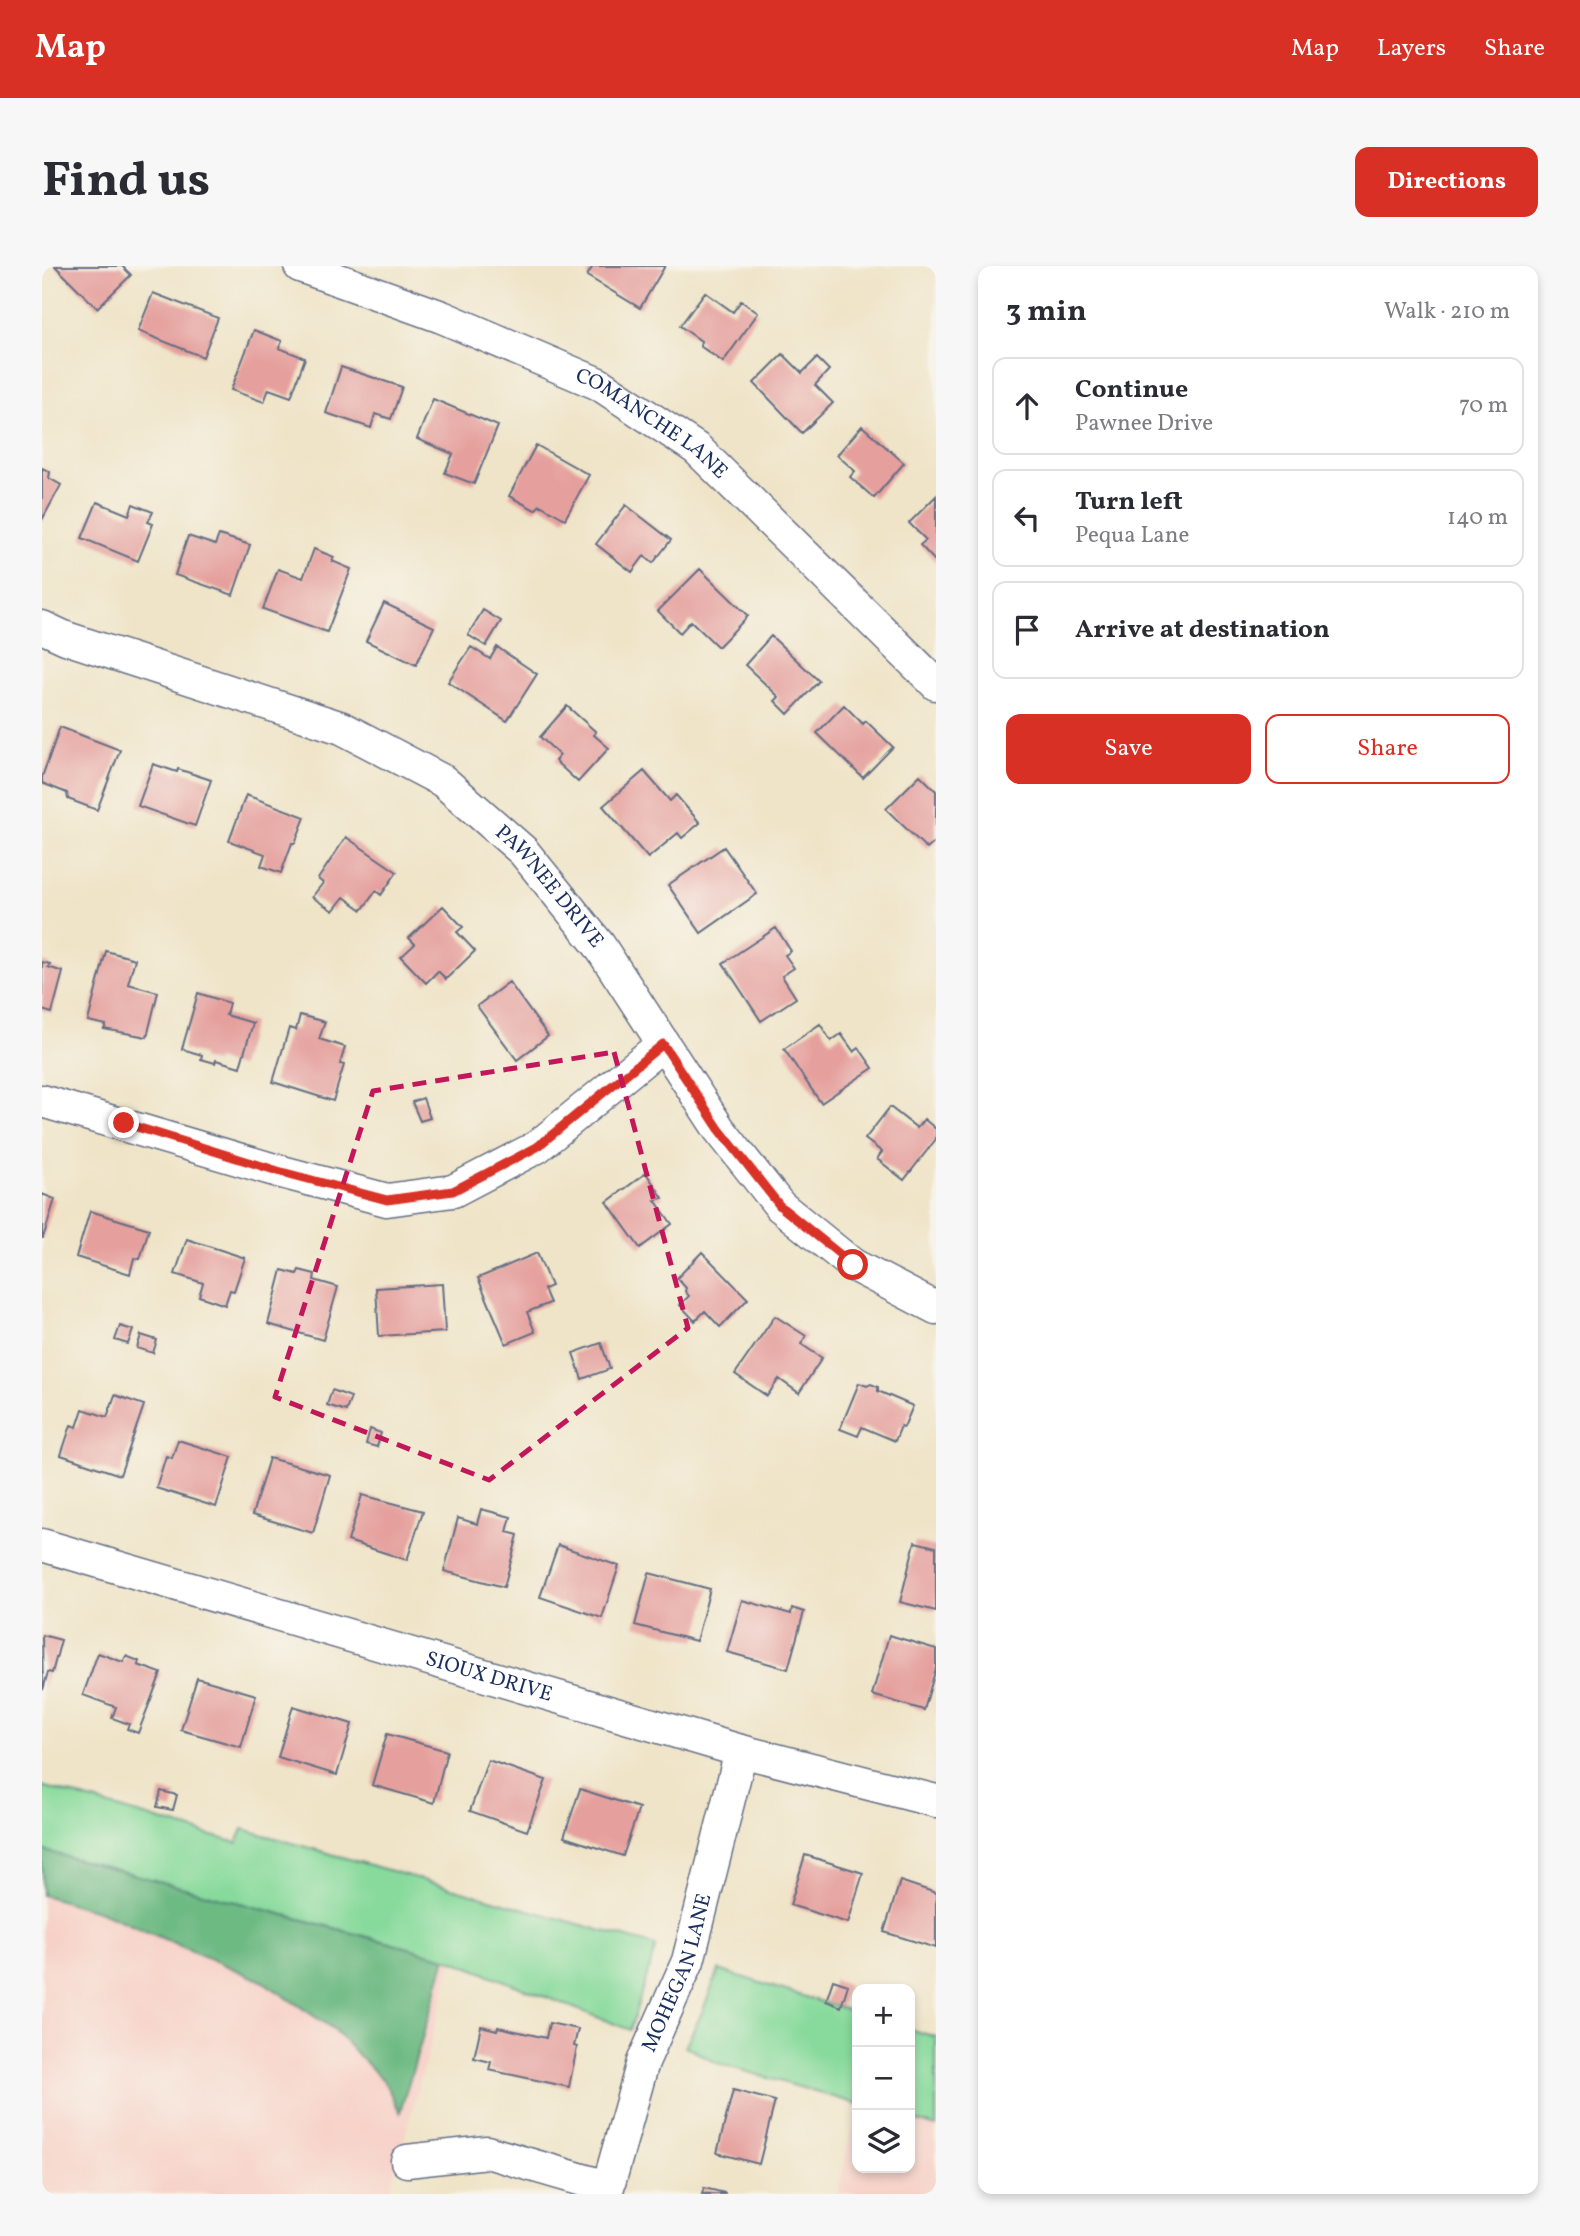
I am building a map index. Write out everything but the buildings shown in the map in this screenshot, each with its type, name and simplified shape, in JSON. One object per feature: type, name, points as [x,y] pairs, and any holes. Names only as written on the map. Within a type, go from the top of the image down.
[{"type":"street","name":"COMANCHE LANE","points":[[300,266],[442,317],[610,391],[697,449],[936,684]]},
{"type":"street","name":"PAWNEE DRIVE","points":[[42,627],[65,638],[342,729],[443,781],[523,851],[598,945],[719,1129],[780,1206],[853,1265],[936,1308]]},
{"type":"street","points":[[42,1101],[278,1171],[387,1200],[453,1191],[537,1147],[663,1044]]},
{"type":"street","name":"SIOUX DRIVE","points":[[42,1545],[741,1751],[936,1801]]},
{"type":"street","name":"MOHEGAN LANE","points":[[607,2191],[643,2062],[688,1961],[741,1751]]},
{"type":"street","points":[[407,2161],[487,2152],[607,2191]]},
{"type":"highlighted area","points":[[614,1052],[688,1328],[489,1480],[275,1397],[373,1091]]},
{"type":"shaded area","points":[[42,1835],[455,1954],[389,2194],[42,2194]]},
{"type":"shaded area","points":[[915,2122],[936,2128],[936,2194],[837,2194],[852,2130],[852,2173],[915,2173]]},
{"type":"green space","points":[[42,1786],[237,1843],[243,1829],[656,1946],[630,2030],[446,1958],[42,1850]]},
{"type":"green space","points":[[42,1850],[446,1958],[400,2112],[384,2081],[333,2029],[262,1981],[101,1912],[42,1895]]},
{"type":"green space","points":[[719,1970],[852,2011],[852,2103],[717,2063],[685,2046]]},
{"type":"green space","points":[[915,2031],[936,2037],[936,2127],[915,2121]]},
{"type":"route","points":[[124,1123],[278,1171],[387,1200],[453,1191],[537,1147],[663,1044],[719,1129],[780,1206],[853,1265]]}]
